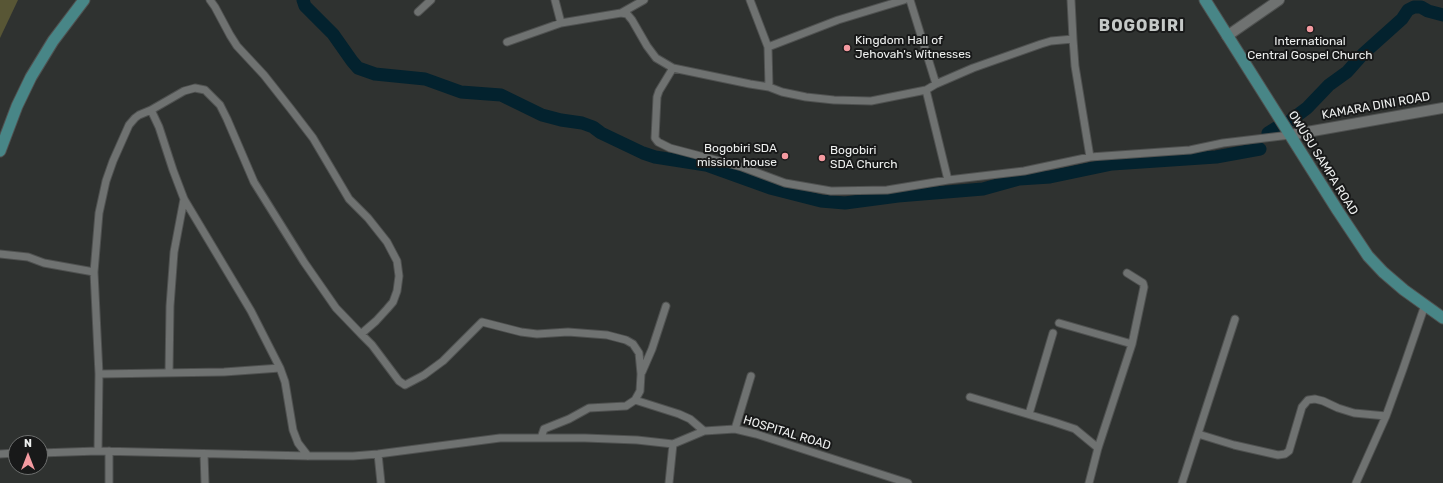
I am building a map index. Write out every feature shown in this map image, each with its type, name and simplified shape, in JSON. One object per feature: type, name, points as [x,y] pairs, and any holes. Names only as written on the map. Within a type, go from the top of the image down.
[{"type":"main road","points":[[0,151],[16,106],[31,77],[53,41],[84,0]]},
{"type":"main road","name":"OWUSU SAMPA ROAD","points":[[1205,0],[1368,256],[1383,272],[1424,305],[1443,318]]},
{"type":"street","points":[[210,0],[216,7],[237,46],[255,65],[313,138],[349,198],[368,218],[387,242],[397,261],[399,276],[397,291],[393,302],[376,321],[361,334]]},
{"type":"street","points":[[418,12],[431,0]]},
{"type":"street","points":[[555,0],[561,23]]},
{"type":"street","points":[[621,13],[644,0]]},
{"type":"street","points":[[750,0],[768,47],[769,87]]},
{"type":"street","points":[[768,47],[838,20],[894,1],[904,0]]},
{"type":"street","points":[[910,0],[936,84]]},
{"type":"street","points":[[1071,0],[1075,66],[1090,157]]},
{"type":"street","points":[[1227,36],[1279,0]]},
{"type":"street","points":[[507,42],[561,23],[621,13],[627,14],[632,20],[647,46],[656,58],[673,68],[769,87],[782,92],[806,97],[871,101],[926,90],[973,68],[1041,44],[1051,41],[1073,39]]},
{"type":"street","points":[[673,68],[658,91],[654,134],[658,142],[670,148],[742,167],[785,183],[831,191],[887,190],[948,180],[1024,171],[1090,157],[1190,150],[1224,143],[1290,135]]},
{"type":"street","points":[[98,451],[99,374],[94,272],[99,213],[106,181],[113,161],[129,125],[134,118],[184,91],[196,88],[205,90],[220,105],[254,182],[304,262],[336,308],[372,345],[399,381],[405,385],[424,375],[443,361],[482,322],[521,332],[537,334],[568,332],[596,334],[626,340],[633,344],[639,353],[641,374],[640,391],[635,400],[626,406],[588,408],[569,419],[544,429],[541,438]]},
{"type":"street","points":[[926,90],[948,180]]},
{"type":"street","name":"KAMARA DINI ROAD","points":[[1290,135],[1443,108]]},
{"type":"street","points":[[151,110],[159,126],[184,199],[247,305],[280,368],[285,382],[293,430],[298,443],[308,456]]},
{"type":"street","points":[[169,373],[170,306],[174,252],[184,199]]},
{"type":"street","points":[[0,254],[28,257],[44,263],[94,272]]},
{"type":"street","points":[[1090,483],[1098,448],[1132,344],[1144,287],[1143,283],[1127,273]]},
{"type":"street","points":[[1356,483],[1386,416],[1404,370],[1424,305]]},
{"type":"street","points":[[641,374],[652,349],[666,306]]},
{"type":"street","points":[[1182,483],[1235,319]]},
{"type":"street","points":[[1059,322],[1132,344]]},
{"type":"street","points":[[1029,414],[1053,333]]},
{"type":"street","points":[[99,374],[224,372],[280,368]]},
{"type":"street","points":[[735,429],[751,376]]},
{"type":"street","points":[[970,397],[1075,429],[1098,448]]},
{"type":"street","points":[[1198,434],[1234,445],[1284,454],[1289,451],[1302,407],[1308,400],[1315,399],[1323,401],[1354,413],[1386,416]]},
{"type":"street","points":[[635,400],[680,414],[690,419],[704,431]]},
{"type":"street","name":"HOSPITAL ROAD","points":[[673,444],[704,431],[735,429],[756,434],[908,483]]},
{"type":"street","points":[[48,453],[109,451],[308,456],[378,454],[500,438],[637,440],[673,444],[669,483]]},
{"type":"street","points":[[109,451],[109,483]]},
{"type":"street","points":[[204,454],[205,483]]},
{"type":"street","points":[[378,454],[381,483]]},
{"type":"street","points":[[882,483],[886,476]]},
{"type":"shaded area","points":[[0,0],[18,0],[0,38]]},
{"type":"waterway","points":[[303,0],[305,6],[333,34],[358,68],[375,74],[425,79],[461,92],[501,95],[542,115],[582,123],[593,127],[601,133],[643,153],[655,157],[706,165],[770,188],[821,201],[845,203],[898,196],[983,189],[1019,179],[1050,177],[1112,164],[1216,157],[1260,149]]},
{"type":"waterway","points":[[1291,120],[1307,108],[1329,85],[1347,72],[1363,54],[1402,19],[1408,10],[1414,7],[1421,7],[1428,11],[1443,15]]},
{"type":"waterway","points":[[1268,133],[1276,128]]},
{"type":"place","name":"International Central Gospel Church","points":[[1310,29]]},
{"type":"place","name":"Kingdom Hall of Jehovah's Witnesses","points":[[847,48]]},
{"type":"place","name":"Bogobiri SDA mission house","points":[[785,156]]},
{"type":"place","name":"Bogobiri SDA Church","points":[[822,158]]},
{"type":"district","name":"BOGOBIRI","points":[[1142,26]]}]
